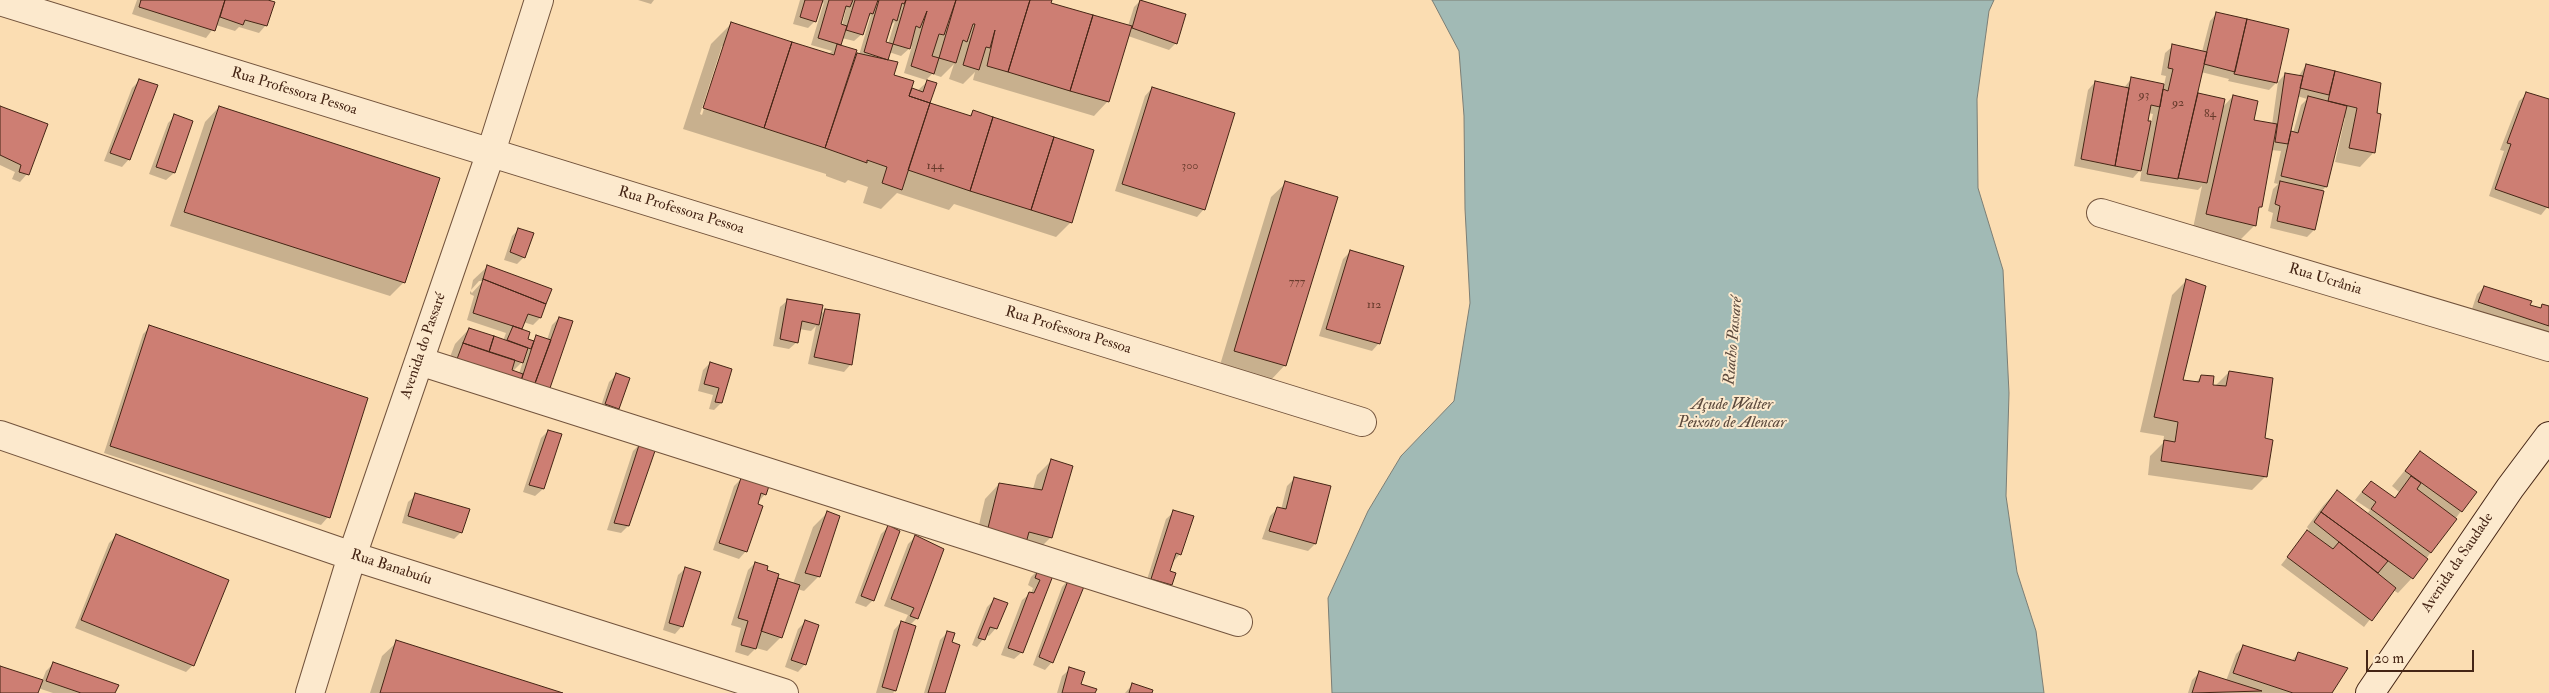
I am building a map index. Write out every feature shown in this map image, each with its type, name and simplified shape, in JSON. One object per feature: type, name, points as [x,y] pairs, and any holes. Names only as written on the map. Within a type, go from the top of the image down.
[{"type":"street","name":"Avenida do Passaré","points":[[310,693],[352,556],[491,152],[539,0]]},
{"type":"street","name":"Rua Professora Pessoa","points":[[0,1],[1362,422]]},
{"type":"street","name":"Rua Ucrânia","points":[[2101,213],[2549,347]]},
{"type":"street","points":[[419,361],[1238,622]]},
{"type":"street","name":"Rua Banabuíu","points":[[0,435],[352,556],[784,693]]},
{"type":"street","name":"Avenida da Saudade","points":[[2370,693],[2505,496],[2549,436]]},
{"type":"water","name":"Açude Walter Peixoto de Alencar","points":[[1432,0],[1994,0],[1989,11],[1977,99],[1978,188],[2003,270],[2009,393],[2006,496],[2017,572],[2036,631],[2044,693],[1332,693],[1328,598],[1368,511],[1401,456],[1454,401],[1470,303],[1465,209],[1464,116],[1459,51]]},
{"type":"building","points":[[141,0],[225,0],[215,31],[139,7]]},
{"type":"building","points":[[225,0],[268,0],[275,2],[267,26],[245,20],[243,25],[220,17]]},
{"type":"building","points":[[805,0],[823,0],[816,22],[800,17]]},
{"type":"building","points":[[829,0],[853,0],[850,7],[846,6],[841,24],[847,26],[841,45],[818,38]]},
{"type":"building","points":[[855,0],[878,0],[873,14],[870,13],[863,35],[846,30]]},
{"type":"building","points":[[879,0],[906,0],[904,4],[902,3],[897,21],[893,19],[886,42],[893,44],[888,60],[864,52]]},
{"type":"building","points":[[906,0],[956,0],[944,35],[939,34],[932,56],[939,58],[934,74],[911,66],[927,11],[920,28],[916,26],[910,49],[893,44]]},
{"type":"building","points":[[956,0],[1030,0],[1008,72],[987,66],[995,30],[990,48],[986,47],[979,70],[963,65],[975,24],[973,24],[967,42],[963,40],[956,63],[939,58]]},
{"type":"building","points":[[1030,0],[1052,0],[1051,3],[1093,15],[1070,91],[1008,72]]},
{"type":"building","points":[[1140,0],[1186,14],[1177,44],[1132,28]]},
{"type":"building","points":[[2216,12],[2247,19],[2235,72],[2204,64]]},
{"type":"building","points":[[1093,15],[1132,26],[1109,102],[1070,91]]},
{"type":"building","points":[[2247,19],[2289,29],[2277,83],[2234,74]]},
{"type":"building","points":[[731,22],[792,42],[764,128],[703,108]]},
{"type":"building","points":[[792,42],[834,55],[837,44],[857,50],[825,148],[764,128]]},
{"type":"building","points":[[2172,44],[2207,52],[2178,179],[2147,174],[2163,89],[2168,91],[2173,69],[2168,68]]},
{"type":"building","points":[[857,53],[898,62],[894,75],[914,81],[909,96],[930,103],[902,190],[882,183],[887,167],[867,160],[867,163],[825,148]]},
{"type":"building","points":[[2306,64],[2335,71],[2329,95],[2300,88]]},
{"type":"building","points":[[2335,71],[2381,83],[2377,113],[2381,114],[2375,153],[2349,148],[2357,108],[2328,101]]},
{"type":"building","points":[[2285,73],[2303,76],[2288,144],[2275,142]]},
{"type":"building","points":[[2131,77],[2164,84],[2160,107],[2151,105],[2148,121],[2151,121],[2141,171],[2115,166]]},
{"type":"building","points":[[139,79],[158,85],[130,160],[110,153]]},
{"type":"building","points":[[927,80],[937,83],[930,103],[909,96],[912,88],[923,92]]},
{"type":"building","points":[[2095,81],[2129,88],[2115,166],[2081,159]]},
{"type":"building","points":[[1152,87],[1235,113],[1205,210],[1122,184]]},
{"type":"building","points":[[2526,92],[2549,99],[2549,208],[2495,189],[2511,144],[2507,143]]},
{"type":"building","points":[[2198,93],[2225,99],[2207,183],[2178,178]]},
{"type":"building","points":[[2233,95],[2258,101],[2254,120],[2277,124],[2262,207],[2259,207],[2256,226],[2206,214]]},
{"type":"building","points":[[2308,96],[2347,106],[2327,187],[2281,176],[2291,131],[2298,133]]},
{"type":"building","points":[[930,103],[971,116],[973,110],[993,117],[970,191],[908,170]]},
{"type":"building","points":[[0,106],[48,124],[29,175],[19,172],[21,165],[0,155]]},
{"type":"building","points":[[219,106],[440,178],[405,283],[184,212]]},
{"type":"building","points":[[174,114],[193,121],[175,173],[156,167]]},
{"type":"building","points":[[993,117],[1054,137],[1031,210],[970,191]]},
{"type":"building","points":[[1054,137],[1094,150],[1072,223],[1031,210]]},
{"type":"building","points":[[1285,181],[1338,197],[1286,366],[1234,351]]},
{"type":"building","points":[[2280,181],[2324,191],[2315,230],[2277,221],[2280,206],[2275,204]]},
{"type":"building","points":[[518,228],[534,233],[525,258],[510,252]]},
{"type":"building","points":[[1350,250],[1404,266],[1380,344],[1326,329]]},
{"type":"building","points":[[487,265],[552,289],[546,304],[483,279]]},
{"type":"building","points":[[483,279],[546,304],[541,318],[528,314],[522,329],[473,313]]},
{"type":"building","points":[[2186,279],[2206,286],[2183,380],[2199,382],[2201,375],[2214,376],[2213,385],[2226,386],[2229,371],[2273,378],[2265,438],[2273,440],[2267,477],[2161,461],[2164,440],[2175,442],[2178,422],[2154,417]]},
{"type":"building","points":[[2484,286],[2532,301],[2530,305],[2541,308],[2542,304],[2549,306],[2549,326],[2478,302]]},
{"type":"building","points":[[787,299],[823,305],[819,325],[802,321],[798,343],[780,339]]},
{"type":"building","points":[[825,309],[860,314],[852,365],[814,357]]},
{"type":"building","points":[[559,317],[573,321],[549,391],[534,386]]},
{"type":"building","points":[[149,325],[368,398],[330,518],[110,446]]},
{"type":"building","points":[[513,326],[530,332],[528,339],[534,341],[531,349],[507,340]]},
{"type":"building","points":[[469,328],[494,336],[489,352],[463,343]]},
{"type":"building","points":[[536,335],[551,340],[534,386],[521,381]]},
{"type":"building","points":[[494,336],[528,348],[523,363],[489,352]]},
{"type":"building","points":[[463,343],[515,360],[512,370],[523,374],[521,381],[457,359]]},
{"type":"building","points":[[710,362],[732,369],[722,403],[715,402],[719,388],[704,384]]},
{"type":"building","points":[[616,373],[630,378],[619,409],[605,404]]},
{"type":"building","points":[[548,430],[562,434],[544,489],[529,485]]},
{"type":"building","points":[[640,442],[656,448],[629,526],[614,523]]},
{"type":"building","points":[[2420,451],[2477,492],[2462,512],[2405,471]]},
{"type":"building","points":[[1051,459],[1073,466],[1052,538],[1029,532],[1026,543],[987,532],[999,483],[1042,490]]},
{"type":"building","points":[[2411,476],[2421,483],[2417,489],[2457,519],[2431,553],[2371,509],[2376,502],[2362,492],[2371,481],[2395,498]]},
{"type":"building","points":[[1294,477],[1331,486],[1316,544],[1269,531],[1277,507],[1286,509]]},
{"type":"building","points":[[741,478],[769,486],[766,495],[761,493],[758,504],[763,506],[747,552],[719,543]]},
{"type":"building","points":[[2337,490],[2428,559],[2413,579],[2321,512]]},
{"type":"building","points":[[415,493],[470,509],[462,533],[408,516]]},
{"type":"building","points":[[1173,510],[1194,516],[1181,555],[1176,553],[1170,571],[1176,573],[1172,585],[1151,579]]},
{"type":"building","points":[[827,511],[840,516],[820,577],[805,573]]},
{"type":"building","points":[[2321,512],[2388,561],[2378,573],[2314,522]]},
{"type":"building","points":[[888,525],[900,531],[874,601],[861,596]]},
{"type":"building","points":[[2307,530],[2333,549],[2339,542],[2396,588],[2372,621],[2287,557]]},
{"type":"building","points":[[116,534],[229,580],[194,666],[81,620]]},
{"type":"building","points":[[915,535],[944,549],[918,619],[910,616],[914,608],[891,599]]},
{"type":"building","points":[[755,562],[768,566],[767,570],[779,574],[756,649],[741,645],[748,621],[738,618]]},
{"type":"building","points":[[685,567],[701,572],[683,627],[669,623]]},
{"type":"building","points":[[1038,569],[1054,573],[1023,653],[1008,648],[1029,592],[1034,593],[1040,580],[1035,578]]},
{"type":"building","points":[[778,578],[800,585],[782,638],[761,631]]},
{"type":"building","points":[[1069,578],[1085,584],[1053,663],[1039,657]]},
{"type":"building","points":[[994,598],[1008,603],[997,629],[990,627],[985,640],[978,638]]},
{"type":"building","points":[[805,620],[819,625],[806,665],[791,660]]},
{"type":"building","points":[[901,621],[916,626],[896,691],[882,687]]},
{"type":"building","points":[[947,631],[955,633],[952,642],[960,645],[945,693],[928,693]]},
{"type":"building","points":[[396,640],[563,693],[380,693]]},
{"type":"building","points":[[2243,645],[2295,661],[2298,652],[2348,668],[2332,693],[2293,693],[2233,673]]},
{"type":"building","points":[[53,662],[119,685],[115,693],[81,693],[46,681]]},
{"type":"building","points":[[0,666],[43,680],[38,693],[0,693]]},
{"type":"building","points":[[1069,667],[1085,672],[1081,684],[1097,689],[1095,693],[1062,693]]},
{"type":"building","points":[[2199,671],[2262,691],[2192,693]]},
{"type":"building","points":[[1132,683],[1153,690],[1152,693],[1129,693]]},
{"type":"water label","name":"Riacho Passaré","points":[[1734,341]]}]
